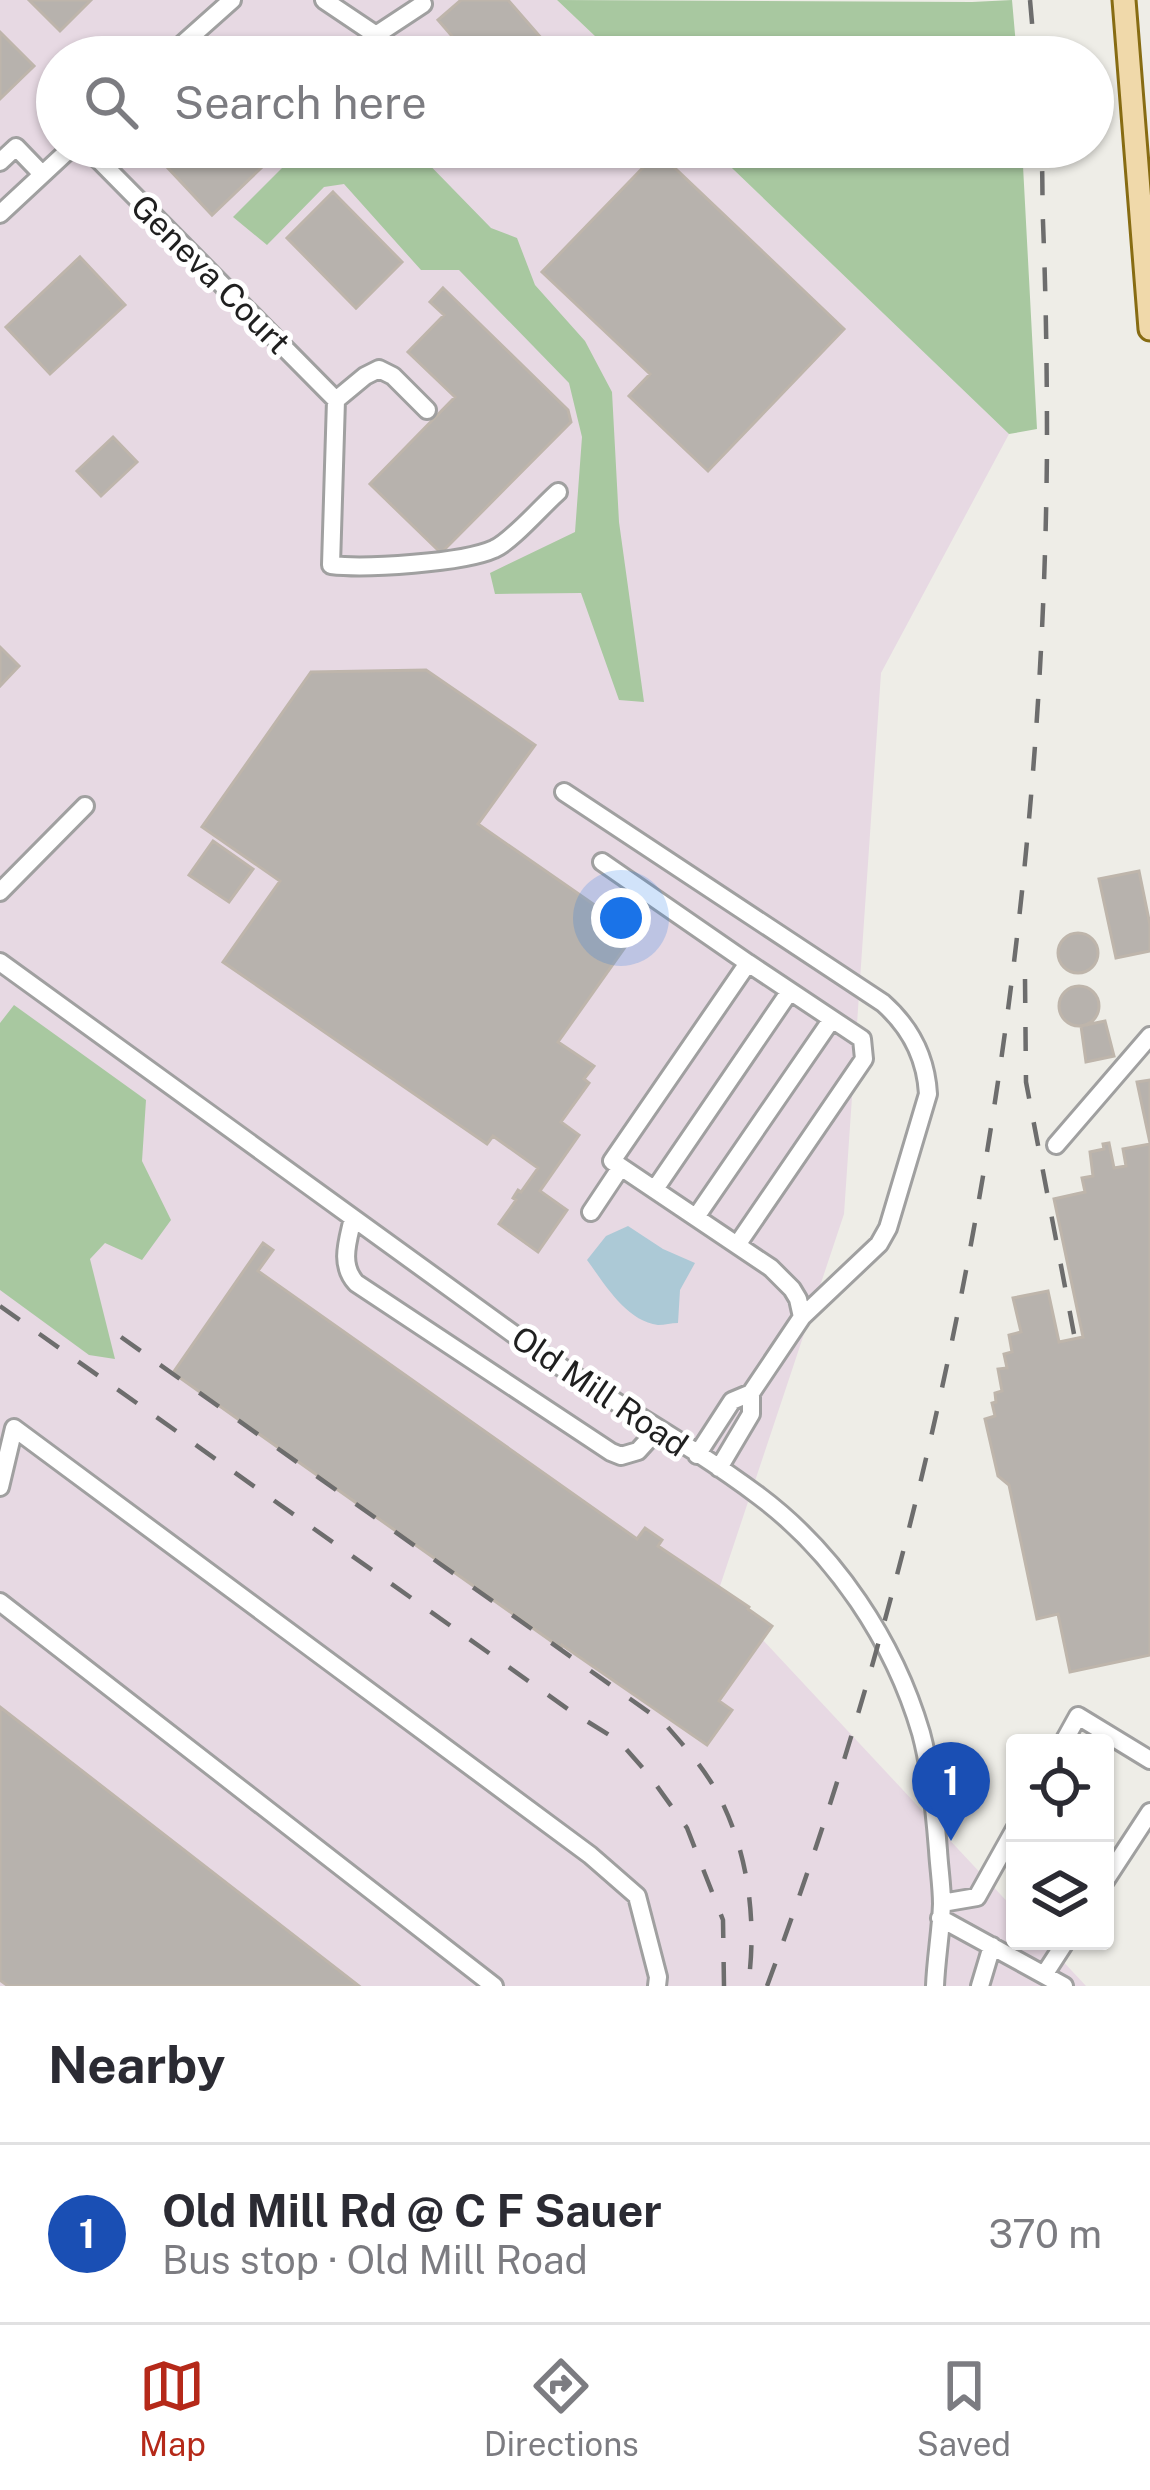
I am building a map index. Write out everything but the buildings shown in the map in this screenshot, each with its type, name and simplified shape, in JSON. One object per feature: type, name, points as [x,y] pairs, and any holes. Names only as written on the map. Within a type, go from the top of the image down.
[{"type":"main road","points":[[1124,0],[1140,98],[1150,329]]},
{"type":"street","points":[[192,36],[232,0]]},
{"type":"street","points":[[324,0],[376,35],[422,4]]},
{"type":"street","points":[[0,162],[16,147],[36,168]]},
{"type":"street","points":[[36,168],[42,174]]},
{"type":"street","points":[[0,214],[49,168]]},
{"type":"street","name":"Geneva Court","points":[[107,168],[336,400]]},
{"type":"street","points":[[427,410],[379,368],[336,400],[332,565],[353,568],[462,558],[497,549],[558,492]]},
{"type":"street","points":[[564,792],[883,1003],[916,1045],[927,1085],[926,1106],[879,1244],[802,1317],[751,1393],[732,1401],[697,1455]]},
{"type":"street","points":[[0,892],[85,806]]},
{"type":"street","points":[[602,862],[862,1039],[865,1059],[737,1245]]},
{"type":"street","name":"Old Mill Road","points":[[0,962],[591,1389],[760,1497],[807,1538],[868,1616],[890,1655],[921,1734],[935,1819],[941,1911],[935,1986]]},
{"type":"street","points":[[748,963],[612,1161],[784,1280],[798,1299],[802,1317]]},
{"type":"street","points":[[655,1190],[790,991]]},
{"type":"street","points":[[696,1217],[832,1019]]},
{"type":"street","points":[[1056,1145],[1150,1036]]},
{"type":"street","points":[[591,1212],[621,1167]]},
{"type":"street","points":[[353,1218],[346,1264],[356,1283],[611,1452],[621,1456],[638,1451],[657,1430]]},
{"type":"street","points":[[718,1468],[751,1414],[751,1393]]},
{"type":"street","points":[[0,1487],[14,1427],[590,1855],[637,1896],[657,1986]]},
{"type":"street","points":[[0,1602],[494,1986]]},
{"type":"street","points":[[1068,1734],[1078,1716],[1107,1734]]},
{"type":"street","points":[[1114,1738],[1150,1760]]},
{"type":"street","points":[[1114,1867],[1150,1812]]},
{"type":"street","points":[[941,1911],[977,1898],[1008,1842]]},
{"type":"street","points":[[941,1911],[1064,1986]]},
{"type":"street","points":[[980,1986],[992,1946]]},
{"type":"street","points":[[1044,1975],[1060,1950]]},
{"type":"shaded area","points":[[0,0],[557,0],[595,36],[36,36],[36,168],[732,168],[1009,434],[881,673],[844,1214],[718,1592],[1006,1900],[1006,1950],[1052,1950],[1086,1986],[0,1986]]},
{"type":"green space","points":[[557,0],[1012,0],[1015,36],[595,36]]},
{"type":"green space","points":[[282,168],[432,168],[491,228],[517,238],[535,285],[585,341],[612,392],[619,522],[644,702],[619,700],[581,593],[495,594],[490,573],[575,532],[582,437],[569,383],[459,270],[421,270],[344,184],[324,187],[267,245],[233,217]]},
{"type":"green space","points":[[732,168],[1023,168],[1037,429],[1009,434]]},
{"type":"green space","points":[[14,1005],[146,1100],[142,1161],[171,1220],[142,1260],[105,1243],[90,1259],[115,1359],[89,1355],[0,1290],[0,1023]]},
{"type":"water","points":[[628,1226],[695,1263],[680,1290],[678,1323],[658,1325],[636,1316],[617,1300],[587,1260],[606,1236]]},
{"type":"railway","points":[[1030,0],[1033,36]]},
{"type":"railway","points":[[767,1986],[831,1801],[887,1612],[935,1422],[974,1229],[1005,1035],[1027,840],[1041,644],[1047,448],[1042,168]]},
{"type":"railway","points":[[1025,979],[1026,1082],[1074,1334]]},
{"type":"railway","points":[[0,1306],[619,1741],[687,1828],[723,1920],[724,1986]]},
{"type":"railway","points":[[121,1337],[664,1723],[709,1779],[731,1822],[751,1914],[748,1986]]},
{"type":"place","name":"Old Mill Rd @ C F Sauer","points":[[951,1841]]}]
